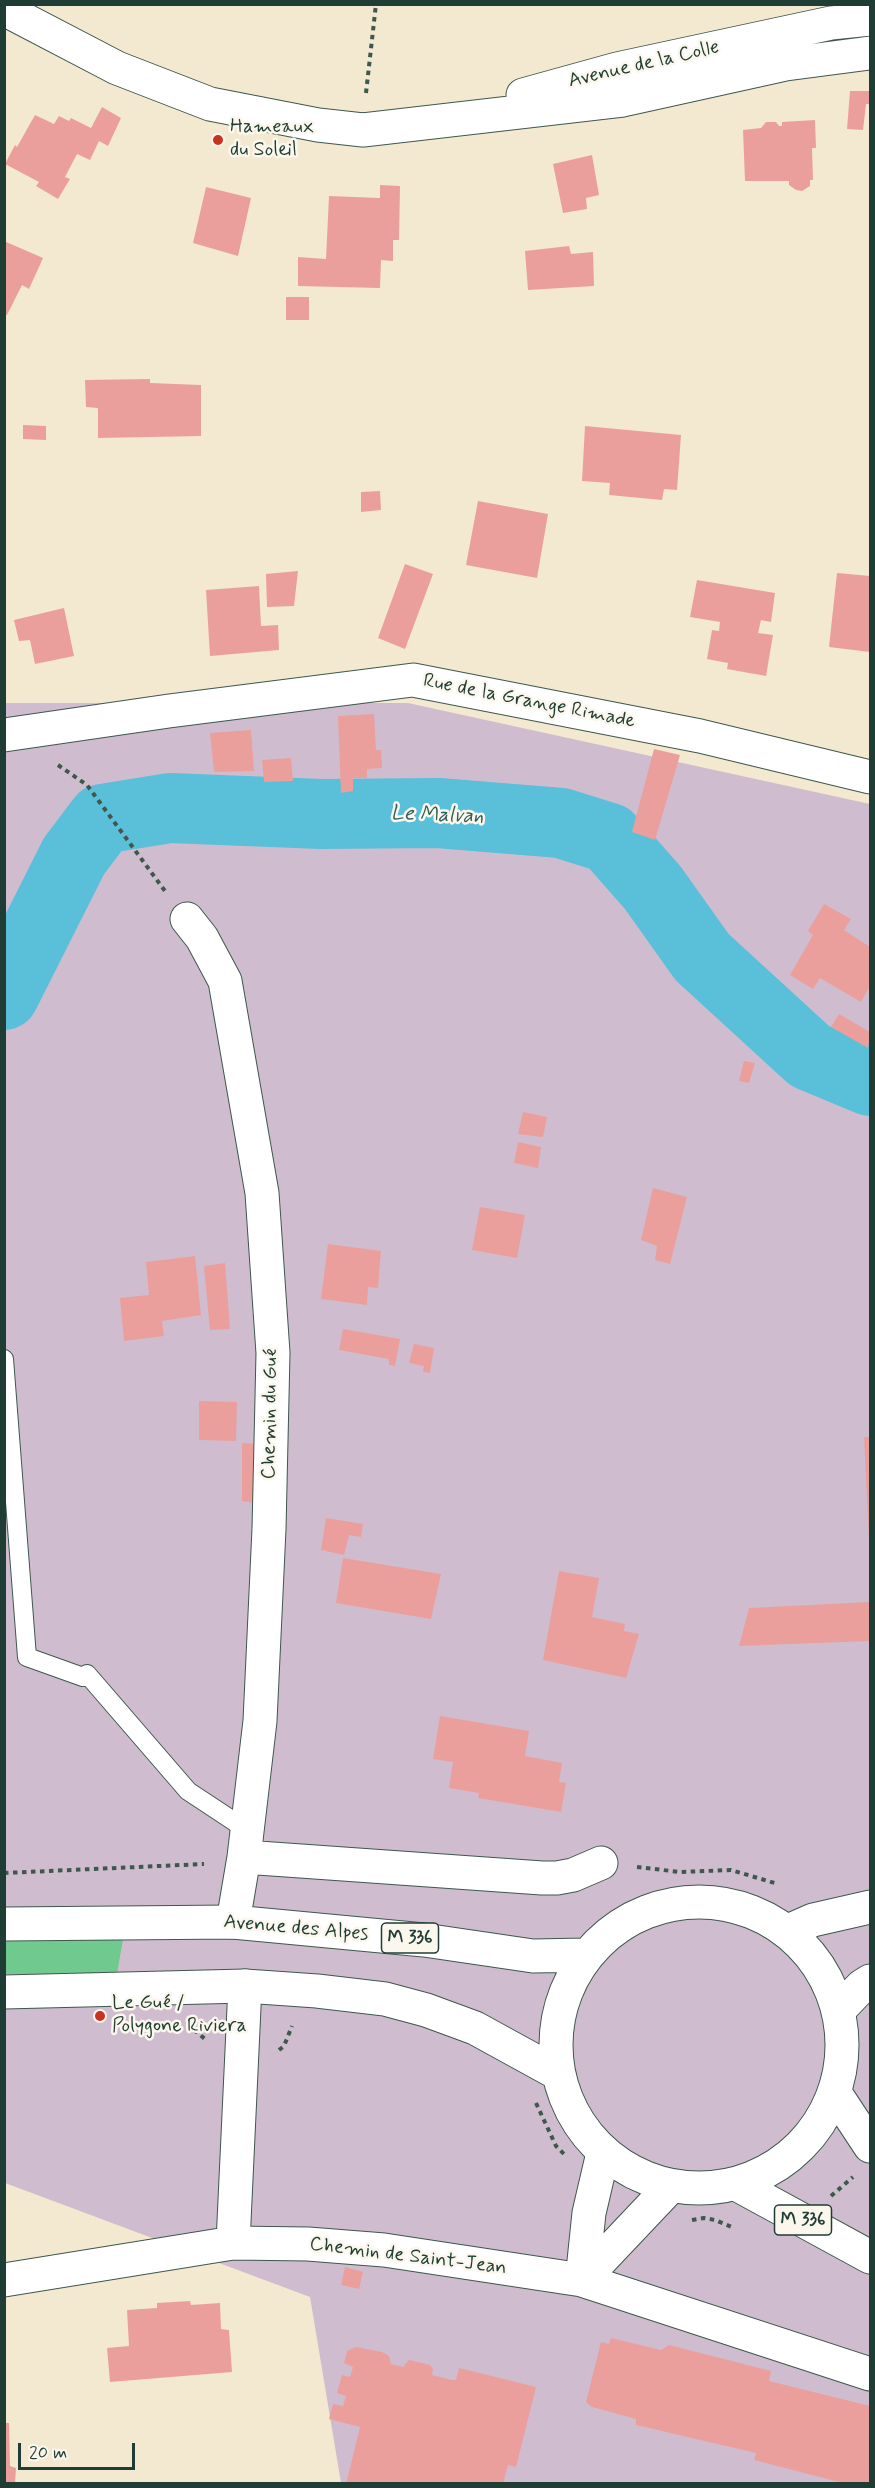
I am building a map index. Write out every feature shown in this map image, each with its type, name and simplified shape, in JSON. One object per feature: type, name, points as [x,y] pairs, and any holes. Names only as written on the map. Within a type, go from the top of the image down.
[{"type":"main road","name":"Avenue de la Colle","points":[[4,9],[117,68],[210,104],[318,125],[363,130],[623,100],[786,64],[870,53]]},
{"type":"main road","name":"Avenue de la Colle","points":[[420,123],[617,69],[833,14],[870,19]]},
{"type":"main road","name":"Rue de la Grange Rimade","points":[[4,735],[413,680],[700,736],[870,777]]},
{"type":"main road","name":"Chemin du Gué","points":[[187,919],[202,938],[225,981],[262,1193],[272,1342],[269,1529],[260,1710],[245,1844],[233,1922]]},
{"type":"main road","points":[[245,1844],[557,1878],[601,1863]]},
{"type":"main road","points":[[705,1900],[749,1909],[788,1931],[820,1966],[839,2010],[843,2051],[835,2093],[813,2133],[778,2165],[736,2184],[704,2189],[671,2186],[634,2174],[603,2152],[574,2116],[557,2073],[555,2042],[559,2011],[570,1982],[586,1955],[619,1925],[639,1915],[660,1906],[705,1900]]},
{"type":"main road","points":[[788,1931],[813,1920],[870,1907]]},
{"type":"main road","name":"Avenue des Alpes","points":[[4,1924],[233,1922],[424,1940],[533,1956],[586,1955]]},
{"type":"main road","points":[[839,2010],[862,1986],[870,1981]]},
{"type":"main road","points":[[4,1992],[245,1986],[373,1998],[426,2010],[475,2028],[557,2073]]},
{"type":"main road","points":[[233,2243],[244,2048],[245,1986]]},
{"type":"main road","points":[[835,2093],[865,2159]]},
{"type":"main road","points":[[582,2280],[589,2213],[603,2152]]},
{"type":"main road","name":"M 336","points":[[736,2184],[870,2257]]},
{"type":"main road","points":[[582,2280],[671,2186]]},
{"type":"main road","name":"Chemin de Saint-Jean","points":[[4,2280],[233,2243],[308,2244],[384,2250],[582,2280],[870,2374]]},
{"type":"lane","points":[[4,1359],[27,1657],[83,1677],[87,1674],[188,1791],[245,1844]]},
{"type":"path","points":[[366,93],[376,4]]},
{"type":"path","points":[[87,785],[187,919]]},
{"type":"path","points":[[601,1863],[680,1872],[732,1870],[778,1884]]},
{"type":"path","points":[[4,1873],[184,1867]]},
{"type":"path","points":[[182,2020],[212,2044],[276,2051],[280,2050],[294,2023]]},
{"type":"path","points":[[534,2099],[556,2146],[569,2158]]},
{"type":"path","points":[[811,2223],[823,2203],[865,2159]]},
{"type":"path","points":[[685,2221],[704,2218],[744,2232]]},
{"type":"shaded area","points":[[4,703],[408,703],[870,804],[870,2483],[341,2483],[310,2297],[5,2183]]},
{"type":"green space","points":[[123,1939],[117,1974],[5,1974],[4,1941]]},
{"type":"building","points":[[850,91],[870,91],[870,104],[866,104],[863,130],[847,129]]},
{"type":"building","points":[[102,107],[121,118],[108,146],[99,141],[90,160],[77,154],[65,177],[70,179],[58,199],[36,186],[39,182],[5,164],[35,115],[54,124],[59,116],[69,121],[71,118],[91,128]]},
{"type":"building","points":[[815,120],[816,148],[812,148],[813,180],[810,180],[810,186],[802,191],[789,185],[789,181],[745,181],[743,130],[761,128],[766,122],[776,122],[782,126],[782,122]]},
{"type":"building","points":[[592,155],[599,195],[586,198],[587,209],[563,213],[553,164]]},
{"type":"building","points":[[380,185],[400,186],[399,240],[393,240],[393,261],[381,260],[380,288],[298,286],[298,257],[326,259],[329,196],[380,198]]},
{"type":"building","points":[[206,187],[251,198],[238,256],[193,243]]},
{"type":"building","points":[[4,241],[43,258],[29,289],[22,285],[7,315],[4,314]]},
{"type":"building","points":[[569,246],[571,254],[593,252],[594,286],[528,290],[525,251]]},
{"type":"building","points":[[286,297],[309,297],[309,320],[286,320]]},
{"type":"building","points":[[150,379],[150,383],[201,385],[201,436],[98,438],[98,408],[86,407],[85,380]]},
{"type":"building","points":[[23,425],[46,426],[46,440],[23,439]]},
{"type":"building","points":[[585,426],[681,435],[677,490],[664,489],[662,500],[609,495],[610,483],[582,481]]},
{"type":"building","points":[[380,491],[381,510],[361,512],[361,492]]},
{"type":"building","points":[[478,501],[548,514],[537,578],[466,565]]},
{"type":"building","points":[[405,564],[433,574],[405,649],[378,638]]},
{"type":"building","points":[[298,571],[294,606],[267,607],[266,574]]},
{"type":"building","points":[[837,573],[870,576],[870,652],[829,647]]},
{"type":"building","points":[[697,580],[775,593],[771,622],[761,620],[758,633],[773,635],[766,676],[727,669],[728,663],[707,659],[712,630],[719,631],[720,622],[690,617]]},
{"type":"building","points":[[259,586],[261,626],[278,625],[279,650],[210,656],[206,590]]},
{"type":"building","points":[[64,608],[74,656],[35,664],[30,640],[19,641],[14,620]]},
{"type":"building","points":[[374,714],[376,750],[381,750],[382,768],[367,769],[367,778],[353,778],[353,791],[341,793],[338,716]]},
{"type":"building","points":[[251,730],[254,771],[214,772],[210,733]]},
{"type":"building","points":[[654,749],[680,755],[655,840],[632,832]]},
{"type":"building","points":[[291,758],[293,781],[264,782],[262,760]]},
{"type":"building","points":[[824,904],[851,919],[844,930],[870,947],[870,986],[861,1002],[820,978],[813,989],[790,975],[813,935],[808,931]]},
{"type":"building","points":[[839,1014],[870,1032],[868,1048],[831,1027]]},
{"type":"building","points":[[744,1061],[755,1063],[749,1083],[739,1081]]},
{"type":"building","points":[[523,1112],[547,1117],[543,1137],[518,1134]]},
{"type":"building","points":[[518,1142],[541,1147],[538,1168],[514,1163]]},
{"type":"building","points":[[653,1188],[687,1197],[670,1264],[655,1260],[657,1246],[641,1240]]},
{"type":"building","points":[[480,1207],[525,1215],[517,1258],[472,1250]]},
{"type":"building","points":[[328,1244],[381,1251],[378,1288],[368,1287],[367,1305],[321,1299]]},
{"type":"building","points":[[195,1256],[201,1315],[162,1321],[164,1336],[124,1341],[120,1298],[149,1295],[146,1262]]},
{"type":"building","points":[[225,1263],[230,1329],[210,1330],[204,1266]]},
{"type":"building","points":[[343,1329],[400,1339],[395,1366],[389,1365],[389,1359],[339,1350]]},
{"type":"building","points":[[414,1344],[434,1348],[430,1373],[423,1372],[424,1366],[409,1363]]},
{"type":"building","points":[[199,1401],[237,1402],[236,1441],[199,1440]]},
{"type":"building","points":[[864,1437],[870,1437],[870,1539],[869,1539]]},
{"type":"building","points":[[242,1443],[255,1444],[255,1503],[242,1501]]},
{"type":"building","points":[[326,1518],[363,1524],[361,1537],[349,1535],[344,1555],[321,1550]]},
{"type":"building","points":[[343,1558],[441,1574],[431,1619],[336,1603]]},
{"type":"building","points":[[559,1571],[599,1578],[592,1617],[625,1624],[624,1631],[639,1634],[626,1678],[543,1660]]},
{"type":"building","points":[[870,1602],[870,1641],[739,1646],[749,1608]]},
{"type":"building","points":[[440,1716],[529,1731],[525,1756],[562,1763],[559,1782],[566,1783],[561,1812],[478,1798],[479,1793],[449,1788],[453,1762],[433,1759]]},
{"type":"building","points":[[345,2267],[363,2272],[359,2289],[341,2285]]},
{"type":"building","points":[[190,2301],[191,2305],[220,2303],[221,2329],[229,2330],[232,2372],[110,2382],[107,2348],[129,2346],[127,2310],[157,2308],[157,2303]]},
{"type":"building","points":[[611,2338],[661,2350],[669,2345],[771,2371],[769,2381],[870,2406],[870,2484],[847,2484],[754,2460],[756,2453],[636,2425],[636,2419],[592,2407],[586,2402],[601,2342],[609,2344]]},
{"type":"building","points":[[356,2347],[382,2352],[389,2356],[391,2364],[403,2367],[409,2360],[430,2365],[433,2369],[432,2375],[452,2380],[456,2380],[459,2368],[536,2387],[516,2467],[508,2465],[503,2484],[346,2484],[360,2427],[329,2419],[333,2404],[343,2406],[346,2396],[337,2393],[342,2375],[350,2377],[353,2367],[344,2363],[347,2351]]},
{"type":"building","points":[[4,2423],[9,2423],[10,2466],[16,2468],[15,2484],[4,2484]]},
{"type":"waterway","name":"Le Malvan","points":[[4,995],[74,856],[102,819],[170,808],[321,814],[438,813],[561,823],[609,838],[653,888],[702,957],[810,1056],[870,1081]]},
{"type":"place","name":"Hameaux du Soleil","points":[[218,140]]},
{"type":"place","name":"Le Gué / Polygone Riviera","points":[[100,2016]]}]
